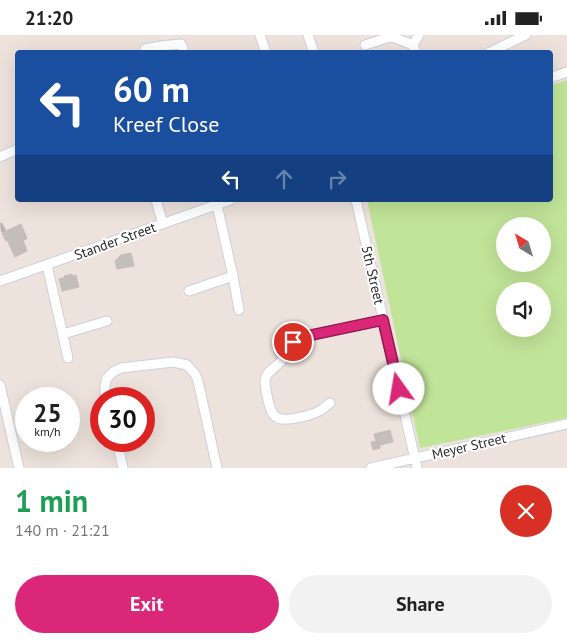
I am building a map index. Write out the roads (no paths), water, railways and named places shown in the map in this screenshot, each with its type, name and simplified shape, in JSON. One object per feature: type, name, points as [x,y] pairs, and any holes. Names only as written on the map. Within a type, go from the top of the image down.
[{"type":"street","points":[[260,35],[265,50]]},
{"type":"street","points":[[308,35],[313,50]]},
{"type":"street","points":[[365,45],[390,37],[414,49],[419,35]]},
{"type":"street","points":[[494,50],[526,35]]},
{"type":"street","points":[[144,49],[181,44],[183,50]]},
{"type":"street","points":[[553,77],[567,72]]},
{"type":"street","points":[[0,157],[15,150]]},
{"type":"street","points":[[156,202],[162,224]]},
{"type":"street","name":"Stander Street","points":[[0,281],[225,202]]},
{"type":"street","name":"5th Street","points":[[356,202],[417,468]]},
{"type":"street","points":[[217,205],[239,310]]},
{"type":"street","points":[[47,265],[68,358]]},
{"type":"street","points":[[189,291],[233,276]]},
{"type":"street","points":[[330,403],[320,411],[309,415],[283,420],[278,419],[271,411],[265,386],[267,374],[283,359],[293,342],[302,337],[383,320]]},
{"type":"street","points":[[63,333],[107,321]]},
{"type":"street","points":[[105,387],[110,374],[121,368],[173,362],[187,365],[198,381],[217,468]]},
{"type":"street","points":[[0,385],[19,468]]},
{"type":"street","name":"Meyer Street","points":[[371,468],[567,424]]},
{"type":"street","points":[[119,452],[123,468]]}]
